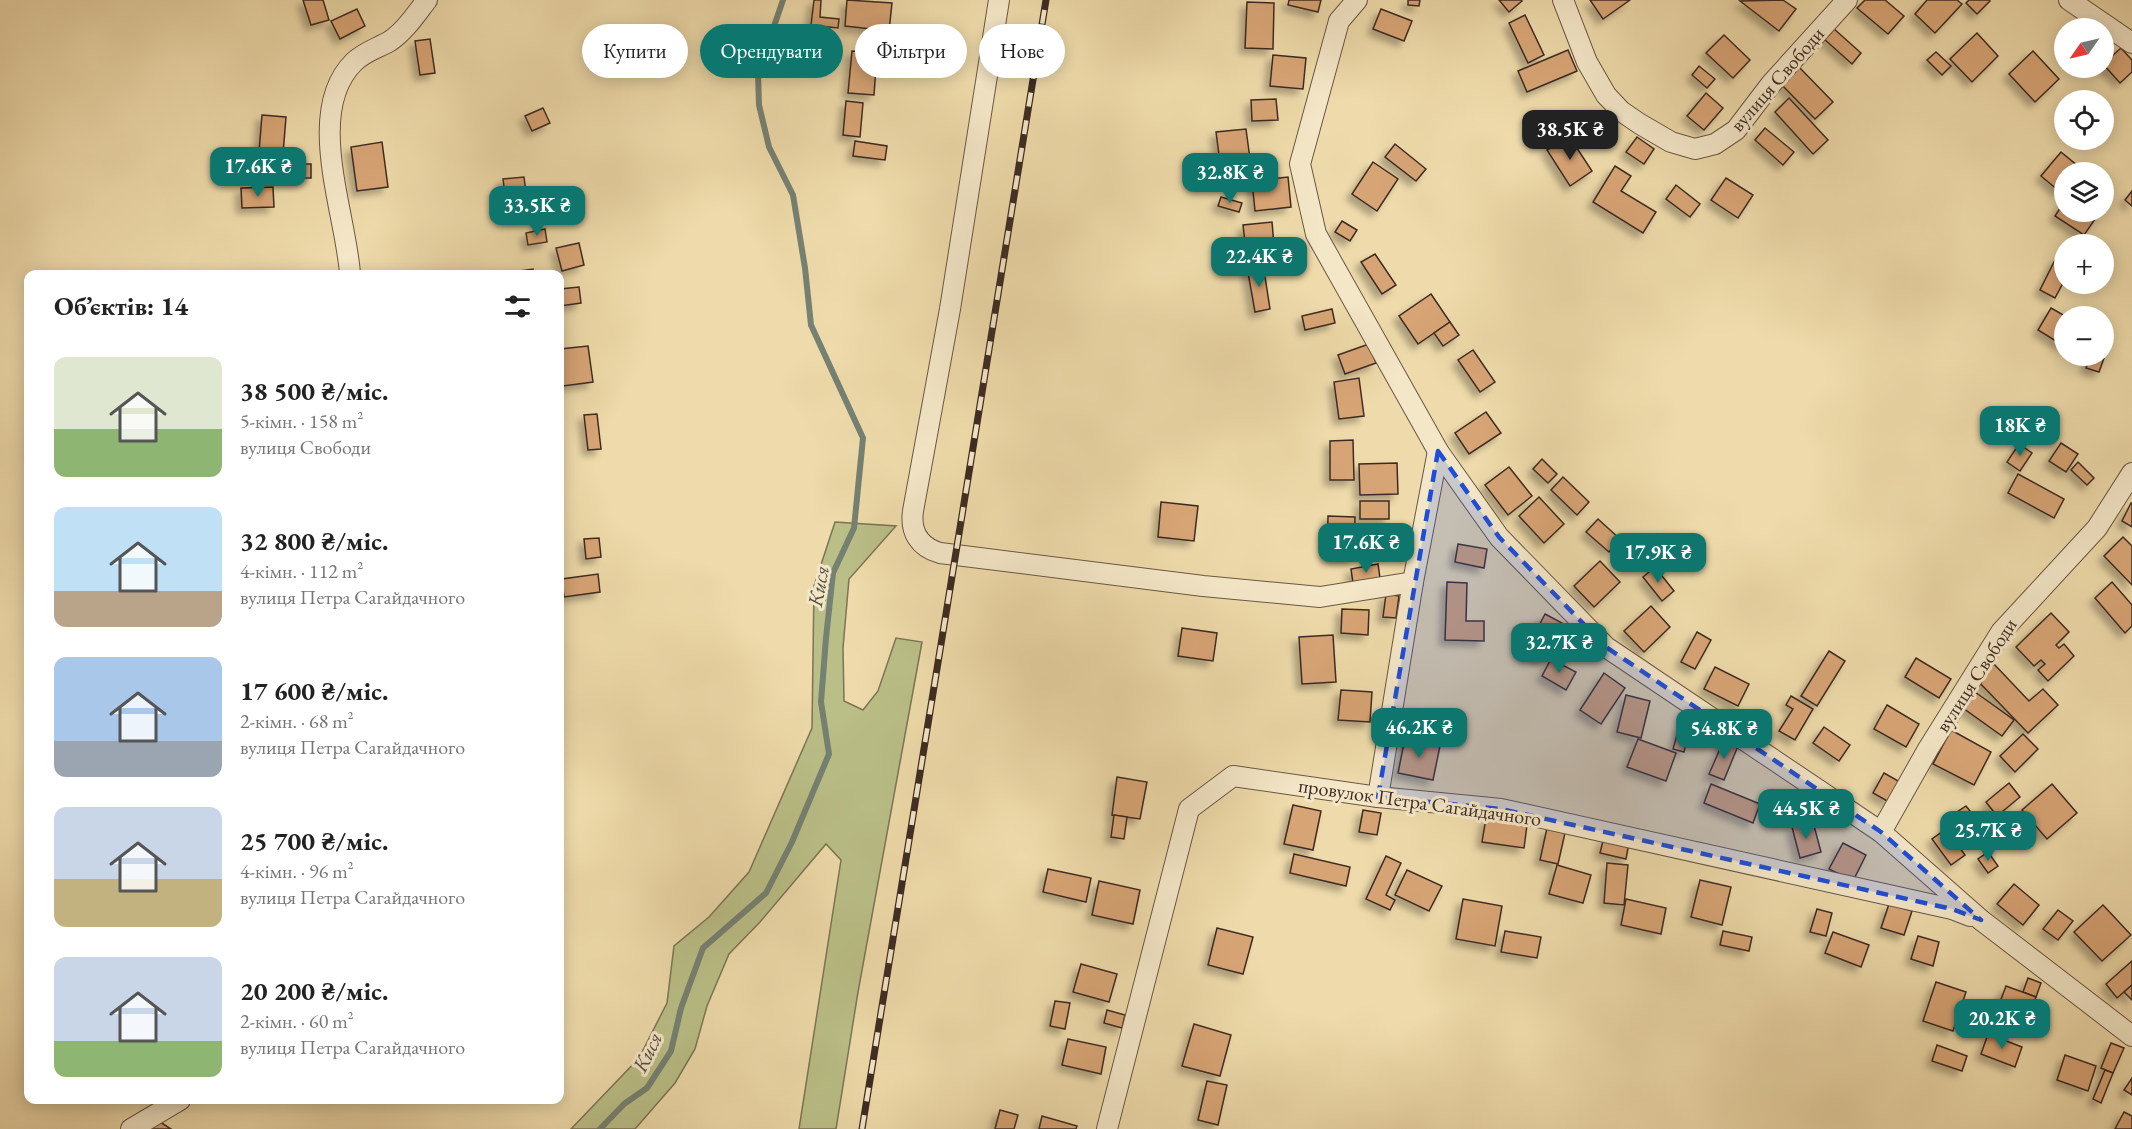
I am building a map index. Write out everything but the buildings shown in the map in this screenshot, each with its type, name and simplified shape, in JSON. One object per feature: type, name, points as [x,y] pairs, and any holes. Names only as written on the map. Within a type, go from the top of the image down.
[{"type":"street","points":[[349,270],[329,149],[328,126],[332,108],[341,82],[355,62],[396,36],[427,0]]},
{"type":"street","points":[[999,0],[950,309],[913,511],[912,525],[916,536],[929,549],[940,554],[1233,590],[1320,597],[1413,582]]},
{"type":"street","points":[[1357,0],[1339,21],[1300,164],[1316,234],[1438,451],[1499,537],[1606,647],[1881,832],[1980,920],[2132,1036]]},
{"type":"street","name":"вулиця Свободи","points":[[1563,0],[1587,62],[1606,95],[1621,111],[1647,129],[1671,142],[1695,149],[1715,144],[1736,130],[1771,84],[1847,0]]},
{"type":"street","points":[[2069,0],[2132,43]]},
{"type":"street","points":[[1378,797],[1413,582],[1438,451]]},
{"type":"street","name":"вулиця Свободи","points":[[1881,832],[1928,748],[2001,632],[2097,528],[2132,474]]},
{"type":"street","name":"провулок Петра Сагайдачного","points":[[1107,1129],[1189,809],[1233,776],[1378,797],[1501,808],[1952,909],[1980,920]]},
{"type":"street","points":[[131,1129],[173,1104]]},
{"type":"highlighted area","points":[[1438,451],[1499,537],[1606,647],[1881,832],[1981,920],[1952,909],[1501,809],[1378,797]]},
{"type":"green space","points":[[835,522],[896,526],[849,579],[843,648],[844,701],[863,710],[878,691],[896,638],[922,642],[858,992],[836,1129],[799,1129],[841,860],[826,844],[760,922],[729,954],[707,1006],[695,1049],[675,1083],[635,1129],[571,1129],[639,1058],[667,1003],[674,946],[709,917],[749,872],[812,728],[814,586]]},
{"type":"waterway","name":"Кися","points":[[600,1129],[624,1104],[647,1088],[671,1051],[681,1008],[703,948],[766,893],[792,842],[829,754],[821,702],[826,638],[833,573],[854,528],[863,438],[811,325],[805,268],[793,195],[769,147],[759,105],[758,73],[783,0]]},
{"type":"railway","points":[[862,1129],[1046,0]]}]
